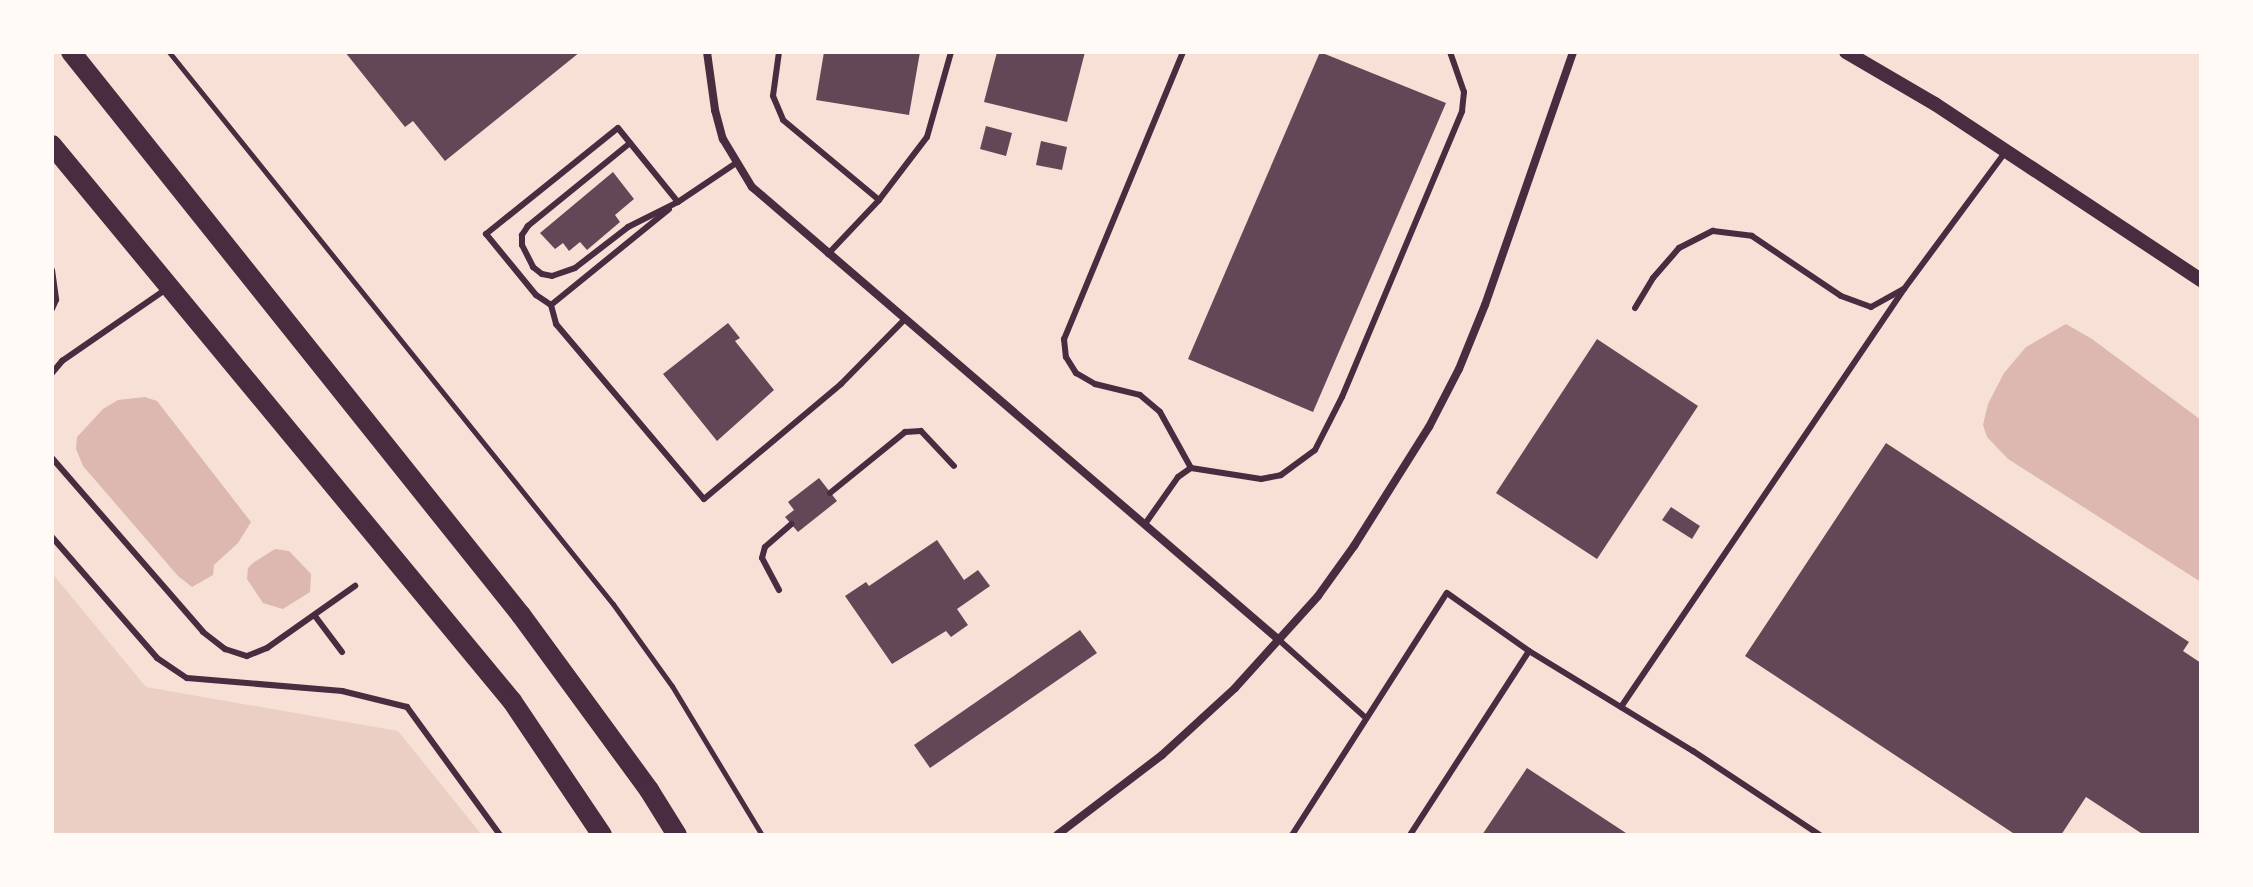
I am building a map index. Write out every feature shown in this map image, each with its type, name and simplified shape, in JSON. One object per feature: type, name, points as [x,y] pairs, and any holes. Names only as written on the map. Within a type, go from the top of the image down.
[{"type":"main road","points":[[71,52],[521,615],[649,790],[677,835]]},
{"type":"main road","points":[[52,145],[512,701],[602,835]]},
{"type":"street","points":[[707,52],[715,110],[736,163],[752,187],[1279,640]]},
{"type":"street","points":[[1057,835],[1162,755],[1235,688],[1279,640],[1354,546],[1400,477],[1449,388],[1485,305],[1573,52]]},
{"type":"street","points":[[1846,52],[1935,104],[2201,280]]},
{"type":"lane","points":[[779,52],[773,96],[783,120],[879,200]]},
{"type":"lane","points":[[828,254],[879,200],[927,137],[951,52]]},
{"type":"lane","points":[[1183,52],[1064,339],[1066,357],[1076,373],[1095,384],[1140,395],[1160,412],[1191,468]]},
{"type":"lane","points":[[1145,524],[1178,477],[1191,468],[1261,479],[1281,475],[1315,450],[1342,397],[1462,111],[1464,92],[1450,52]]},
{"type":"lane","points":[[678,202],[618,128],[486,234],[536,295],[551,305],[556,324],[704,499],[841,384],[905,319]]},
{"type":"lane","points":[[630,143],[528,226],[522,235],[522,245],[533,267],[542,274],[552,276],[575,268],[628,227],[678,202]]},
{"type":"lane","points":[[1621,707],[1904,289],[2006,151]]},
{"type":"lane","points":[[551,305],[678,202],[736,163]]},
{"type":"lane","points":[[1635,308],[1653,278],[1679,248],[1713,231],[1752,236],[1841,296],[1871,307],[1904,289]]},
{"type":"lane","points":[[52,270],[56,300],[52,309]]},
{"type":"lane","points":[[52,373],[62,361],[169,287]]},
{"type":"lane","points":[[830,493],[905,432],[921,431],[954,466]]},
{"type":"lane","points":[[52,458],[203,632],[225,649],[247,656],[267,648],[355,586]]},
{"type":"lane","points":[[779,590],[762,558],[765,547],[791,524]]},
{"type":"lane","points":[[52,537],[157,658],[187,678],[342,691],[407,707],[500,835]]},
{"type":"lane","points":[[1292,835],[1447,593],[1529,651],[1820,835]]},
{"type":"lane","points":[[315,616],[342,652]]},
{"type":"lane","points":[[1279,640],[1366,718]]},
{"type":"lane","points":[[1410,835],[1529,651]]},
{"type":"path","points":[[169,52],[613,604],[672,686],[762,835]]},
{"type":"shaded area","points":[[2066,324],[2092,339],[2201,420],[2201,582],[2008,459],[1987,437],[1983,425],[1988,404],[2004,373],[2026,347]]},
{"type":"shaded area","points":[[145,397],[157,401],[251,522],[238,543],[214,565],[213,575],[192,587],[178,576],[83,466],[76,449],[77,437],[103,409],[118,400]]},
{"type":"shaded area","points":[[275,549],[289,551],[311,574],[310,592],[283,609],[263,603],[247,579],[248,568]]},
{"type":"shaded area","points":[[52,573],[146,687],[398,731],[482,835],[52,835]]},
{"type":"building","points":[[345,52],[580,52],[445,161],[413,121],[405,127]]},
{"type":"building","points":[[824,52],[920,52],[909,115],[816,100]]},
{"type":"building","points":[[997,52],[1085,52],[1067,122],[984,102]]},
{"type":"building","points":[[1320,52],[1446,103],[1313,412],[1188,359]]},
{"type":"building","points":[[986,126],[1012,133],[1006,156],[980,149]]},
{"type":"building","points":[[1041,141],[1067,147],[1062,170],[1036,165]]},
{"type":"building","points":[[613,172],[634,199],[615,215],[620,222],[587,250],[580,242],[569,251],[563,243],[555,249],[540,233]]},
{"type":"building","points":[[728,323],[740,338],[735,341],[774,390],[717,441],[663,374]]},
{"type":"building","points":[[1597,339],[1698,406],[1597,559],[1496,493]]},
{"type":"building","points":[[1886,443],[2189,642],[2183,651],[2201,663],[2201,835],[2144,835],[2086,797],[2061,835],[2016,835],[1745,656]]},
{"type":"building","points":[[819,478],[837,501],[798,532],[785,517],[794,510],[788,502]]},
{"type":"building","points":[[1671,507],[1700,526],[1692,539],[1662,520]]},
{"type":"building","points":[[937,540],[964,580],[978,570],[990,586],[957,609],[968,625],[951,637],[946,631],[892,664],[845,596],[866,582],[869,586]]},
{"type":"building","points":[[1080,630],[1097,653],[930,768],[914,745]]},
{"type":"building","points":[[1527,768],[1629,835],[1482,835]]}]
